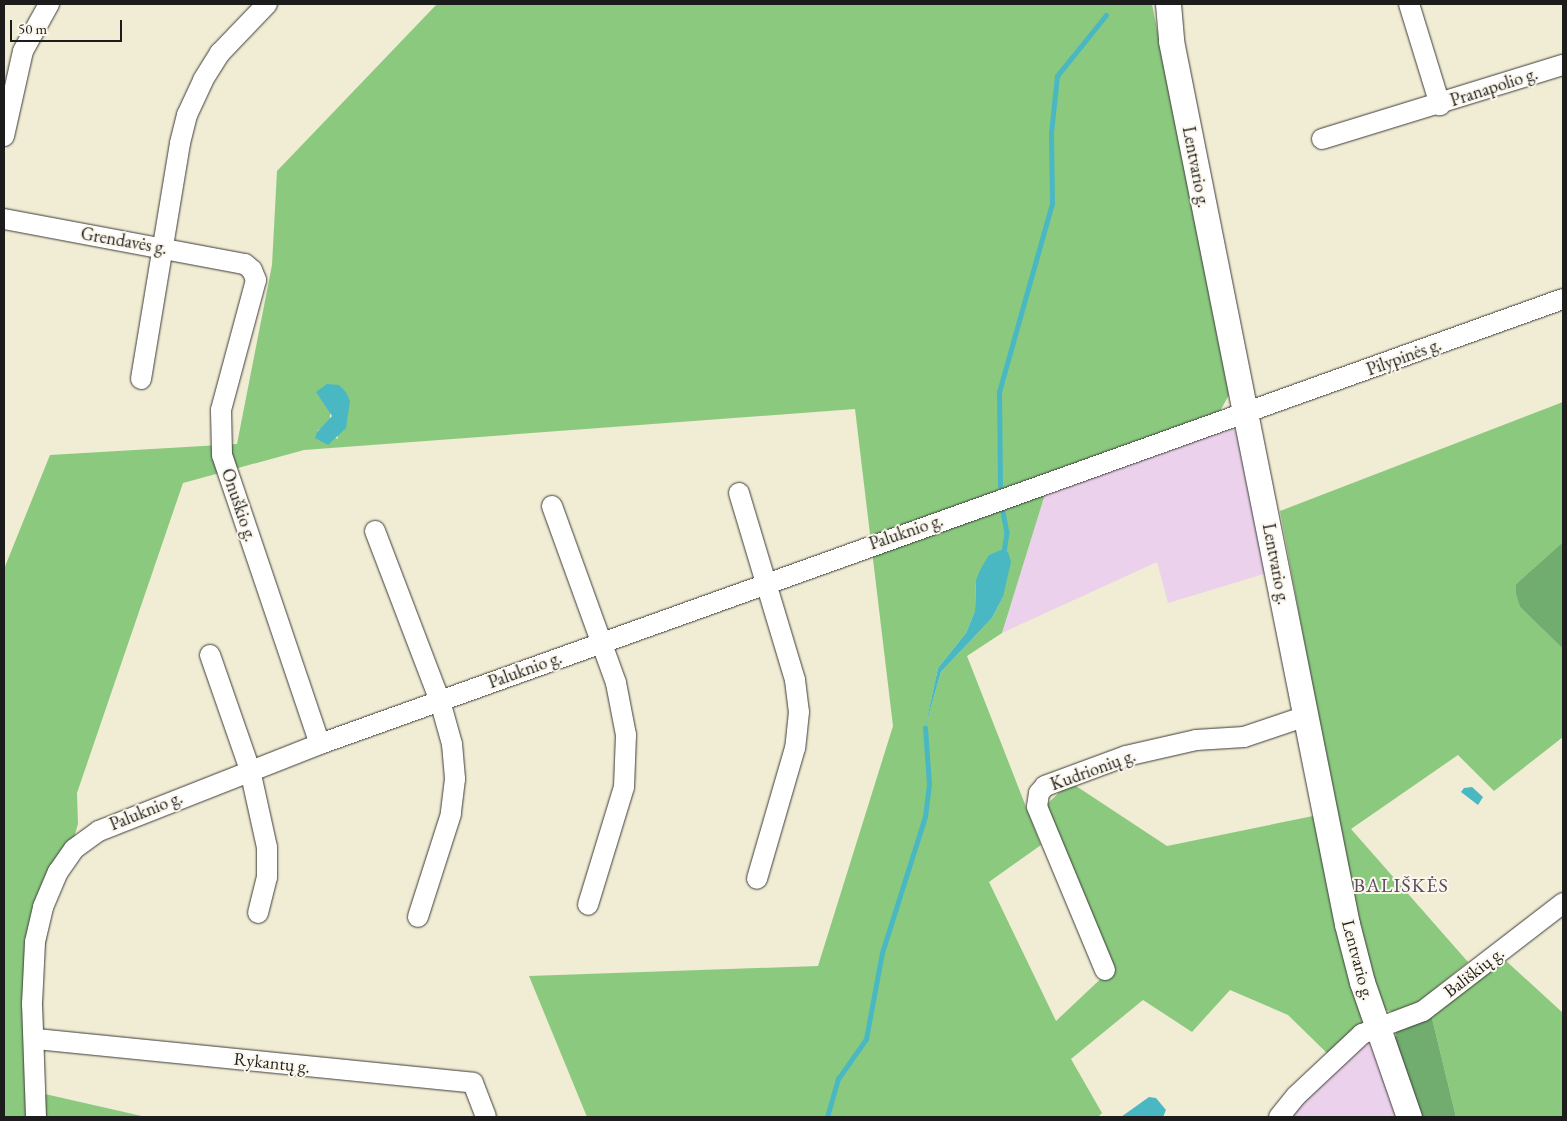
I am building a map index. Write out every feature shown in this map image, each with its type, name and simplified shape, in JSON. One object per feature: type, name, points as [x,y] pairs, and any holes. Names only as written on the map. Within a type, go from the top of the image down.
[{"type":"main road","name":"Lentvario g.","points":[[1168,4],[1171,41],[1347,924],[1378,1028],[1409,1117]]},
{"type":"street","points":[[4,136],[23,51],[49,4]]},
{"type":"street","points":[[141,379],[180,143],[195,97],[220,53],[268,4]]},
{"type":"street","name":"Pranapolio g.","points":[[1409,4],[1440,105],[1563,65]]},
{"type":"street","points":[[1322,139],[1440,105]]},
{"type":"street","name":"Grendavės g.","points":[[4,219],[245,264]]},
{"type":"street","name":"Onuškio g.","points":[[245,264],[256,280],[221,410],[222,455],[320,744]]},
{"type":"street","name":"Pilypinės g.","points":[[1244,412],[1563,299]]},
{"type":"street","name":"Paluknio g.","points":[[36,1117],[36,1039],[32,1004],[34,942],[50,887],[74,849],[118,821],[320,744],[1244,412]]},
{"type":"street","points":[[738,493],[767,582],[795,680],[799,712],[795,748],[757,879]]},
{"type":"street","points":[[552,506],[599,643],[616,683],[626,735],[624,787],[588,905]]},
{"type":"street","points":[[376,531],[440,701],[452,744],[454,788],[451,814],[418,918]]},
{"type":"street","points":[[210,655],[250,770],[268,847],[267,877],[258,913]]},
{"type":"street","name":"Kudrionių g.","points":[[1105,970],[1037,807],[1039,793],[1045,786],[1126,756],[1196,740],[1244,737],[1306,716]]},
{"type":"street","name":"Bališkių g.","points":[[1279,1117],[1346,1046],[1362,1034],[1423,1011],[1563,903]]},
{"type":"street","name":"Rykantų g.","points":[[36,1039],[473,1083],[486,1117]]},
{"type":"shaded area","points":[[1227,428],[1235,430],[1240,438],[1267,573],[1168,603],[1157,562],[1002,633],[1046,491]]},
{"type":"shaded area","points":[[1369,1023],[1400,1117],[1283,1117]]},
{"type":"green space","points":[[437,4],[1152,4],[1229,395],[1220,411],[1041,477],[1046,491],[1002,633],[967,656],[1041,845],[989,882],[1056,1021],[1109,971],[1045,806],[1070,782],[1167,846],[1318,815],[1369,1023],[1331,1057],[1288,1015],[1230,990],[1192,1032],[1143,1000],[1071,1059],[1102,1113],[1098,1117],[587,1117],[529,976],[818,966],[893,726],[855,409],[304,450],[183,483],[77,793],[78,824],[49,922],[42,971],[45,1094],[146,1117],[4,1117],[4,569],[50,455],[237,444],[272,265],[277,171]],"holes":[[[331,410],[338,439],[317,431],[329,423]],[[976,580],[1003,597],[992,618],[941,672],[926,724],[938,668],[966,633],[975,611]]]},
{"type":"green space","points":[[1563,402],[1563,542],[1516,584],[1520,607],[1563,649],[1563,737],[1494,791],[1458,755],[1351,829],[1468,962],[1417,1003],[1393,1012],[1385,1010],[1380,1007],[1352,898],[1280,511]]},
{"type":"green space","points":[[1563,542],[1563,649],[1520,607],[1516,593],[1516,584]]},
{"type":"green space","points":[[1504,959],[1563,1013],[1563,1117],[1456,1117],[1431,1014]]},
{"type":"green space","points":[[1431,1014],[1456,1117],[1422,1117],[1395,1039],[1396,1032]]},
{"type":"water","points":[[327,384],[339,385],[346,392],[350,401],[346,428],[328,445],[315,438],[317,432],[332,416],[316,392]]},
{"type":"water","points":[[1001,550],[1008,552],[1011,562],[1003,597],[992,618],[941,672],[925,728],[938,668],[966,633],[975,611],[976,580],[981,568],[989,555]]},
{"type":"water","points":[[1472,787],[1483,797],[1478,805],[1461,792],[1464,788]]},
{"type":"water","points":[[1149,1097],[1156,1098],[1166,1110],[1163,1117],[1121,1117]]},
{"type":"waterway","points":[[1000,486],[999,392],[1052,204],[1051,133],[1057,76],[1106,15]]},
{"type":"waterway","points":[[1003,512],[1007,533],[1004,551]]},
{"type":"waterway","points":[[827,1117],[838,1079],[866,1039],[882,953],[925,817],[929,784],[925,728]]},
{"type":"district","name":"BALIŠKĖS","points":[[1401,885]]}]
